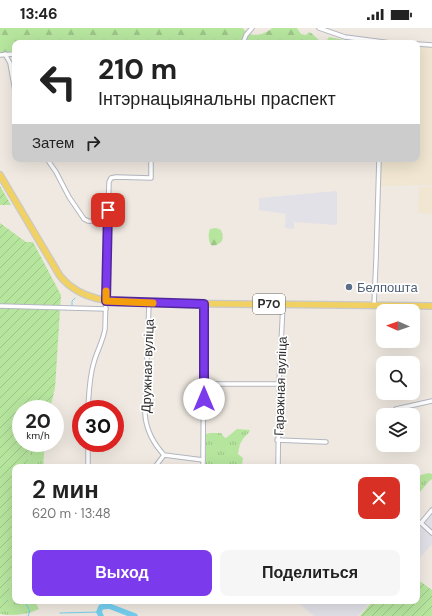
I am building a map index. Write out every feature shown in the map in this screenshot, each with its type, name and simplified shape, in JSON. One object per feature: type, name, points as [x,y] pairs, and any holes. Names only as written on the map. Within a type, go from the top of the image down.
[{"type":"main road","name":"Р70","points":[[0,175],[65,283],[76,291],[88,296],[106,301],[149,303],[432,306]]},
{"type":"street","points":[[244,40],[252,28]]},
{"type":"street","points":[[319,28],[345,36],[366,40]]},
{"type":"street","points":[[420,44],[432,45]]},
{"type":"street","points":[[5,54],[10,63],[12,74]]},
{"type":"street","points":[[0,55],[12,54]]},
{"type":"street","points":[[49,162],[69,197],[84,219],[88,221],[107,222]]},
{"type":"street","points":[[88,400],[89,382],[96,354],[104,336],[106,309],[108,183],[111,178],[117,177],[151,178],[151,162]]},
{"type":"street","points":[[374,305],[379,162]]},
{"type":"street","name":"Дружная вуліца","points":[[149,303],[145,422],[152,438],[164,455]]},
{"type":"street","points":[[203,464],[204,304]]},
{"type":"street","name":"Гаражная вуліца","points":[[278,464],[279,384],[283,304]]},
{"type":"street","points":[[0,306],[106,309]]},
{"type":"street","points":[[204,384],[279,384]]},
{"type":"street","points":[[400,408],[432,401]]},
{"type":"street","points":[[278,440],[326,442]]},
{"type":"street","points":[[88,452],[88,464]]},
{"type":"street","points":[[157,464],[164,455],[203,460]]},
{"type":"street","points":[[432,510],[421,524],[432,533]]},
{"type":"shaded area","points":[[420,47],[432,47],[432,185],[381,186],[381,162],[420,162]]},
{"type":"shaded area","points":[[419,187],[432,187],[432,214],[418,213]]},
{"type":"shaded area","points":[[337,191],[337,225],[294,222],[294,229],[285,228],[286,214],[259,210],[259,198]]},
{"type":"shaded area","points":[[432,515],[432,544],[421,557],[420,524],[422,526]]},
{"type":"shaded area","points":[[300,604],[368,604],[358,616],[314,616]]},
{"type":"green space","points":[[0,28],[243,28],[249,34],[257,35],[272,28],[297,28],[301,34],[306,35],[309,32],[319,40],[12,40],[12,53],[0,53]]},
{"type":"green space","points":[[329,37],[344,40],[327,40]]},
{"type":"green space","points":[[0,186],[11,205],[0,205]]},
{"type":"green space","points":[[0,223],[26,242],[33,242],[61,295],[55,388],[52,400],[12,400],[12,452],[30,452],[27,464],[12,464],[12,574],[7,606],[0,612]]},
{"type":"green space","points":[[216,228],[221,230],[223,239],[220,243],[212,246],[209,240],[209,231],[210,229]]},
{"type":"green space","points":[[237,429],[250,430],[240,444],[238,454],[243,458],[242,464],[206,464],[206,434],[221,433],[226,438]]},
{"type":"green space","points":[[30,452],[44,452],[43,464],[27,464]]},
{"type":"green space","points":[[429,473],[432,474],[432,479],[420,492],[420,475]]},
{"type":"green space","points":[[12,573],[12,604],[36,604],[39,609],[30,613],[10,615],[0,614],[0,611],[7,604]]},
{"type":"green space","points":[[420,581],[432,590],[432,616],[360,616],[370,604],[420,604]]},
{"type":"waterway","points":[[72,305],[72,301],[75,298]]},
{"type":"waterway","points":[[26,604],[30,611],[28,616]]},
{"type":"waterway","points":[[101,616],[99,612],[101,607],[109,606],[135,616]]},
{"type":"waterway","points":[[60,613],[99,612]]},
{"type":"slow traffic","points":[[106,291],[106,301],[153,303]]},
{"type":"place","name":"Белпошта","points":[[349,287]]},
{"type":"route","points":[[108,210],[106,301],[204,304],[204,399]]}]
